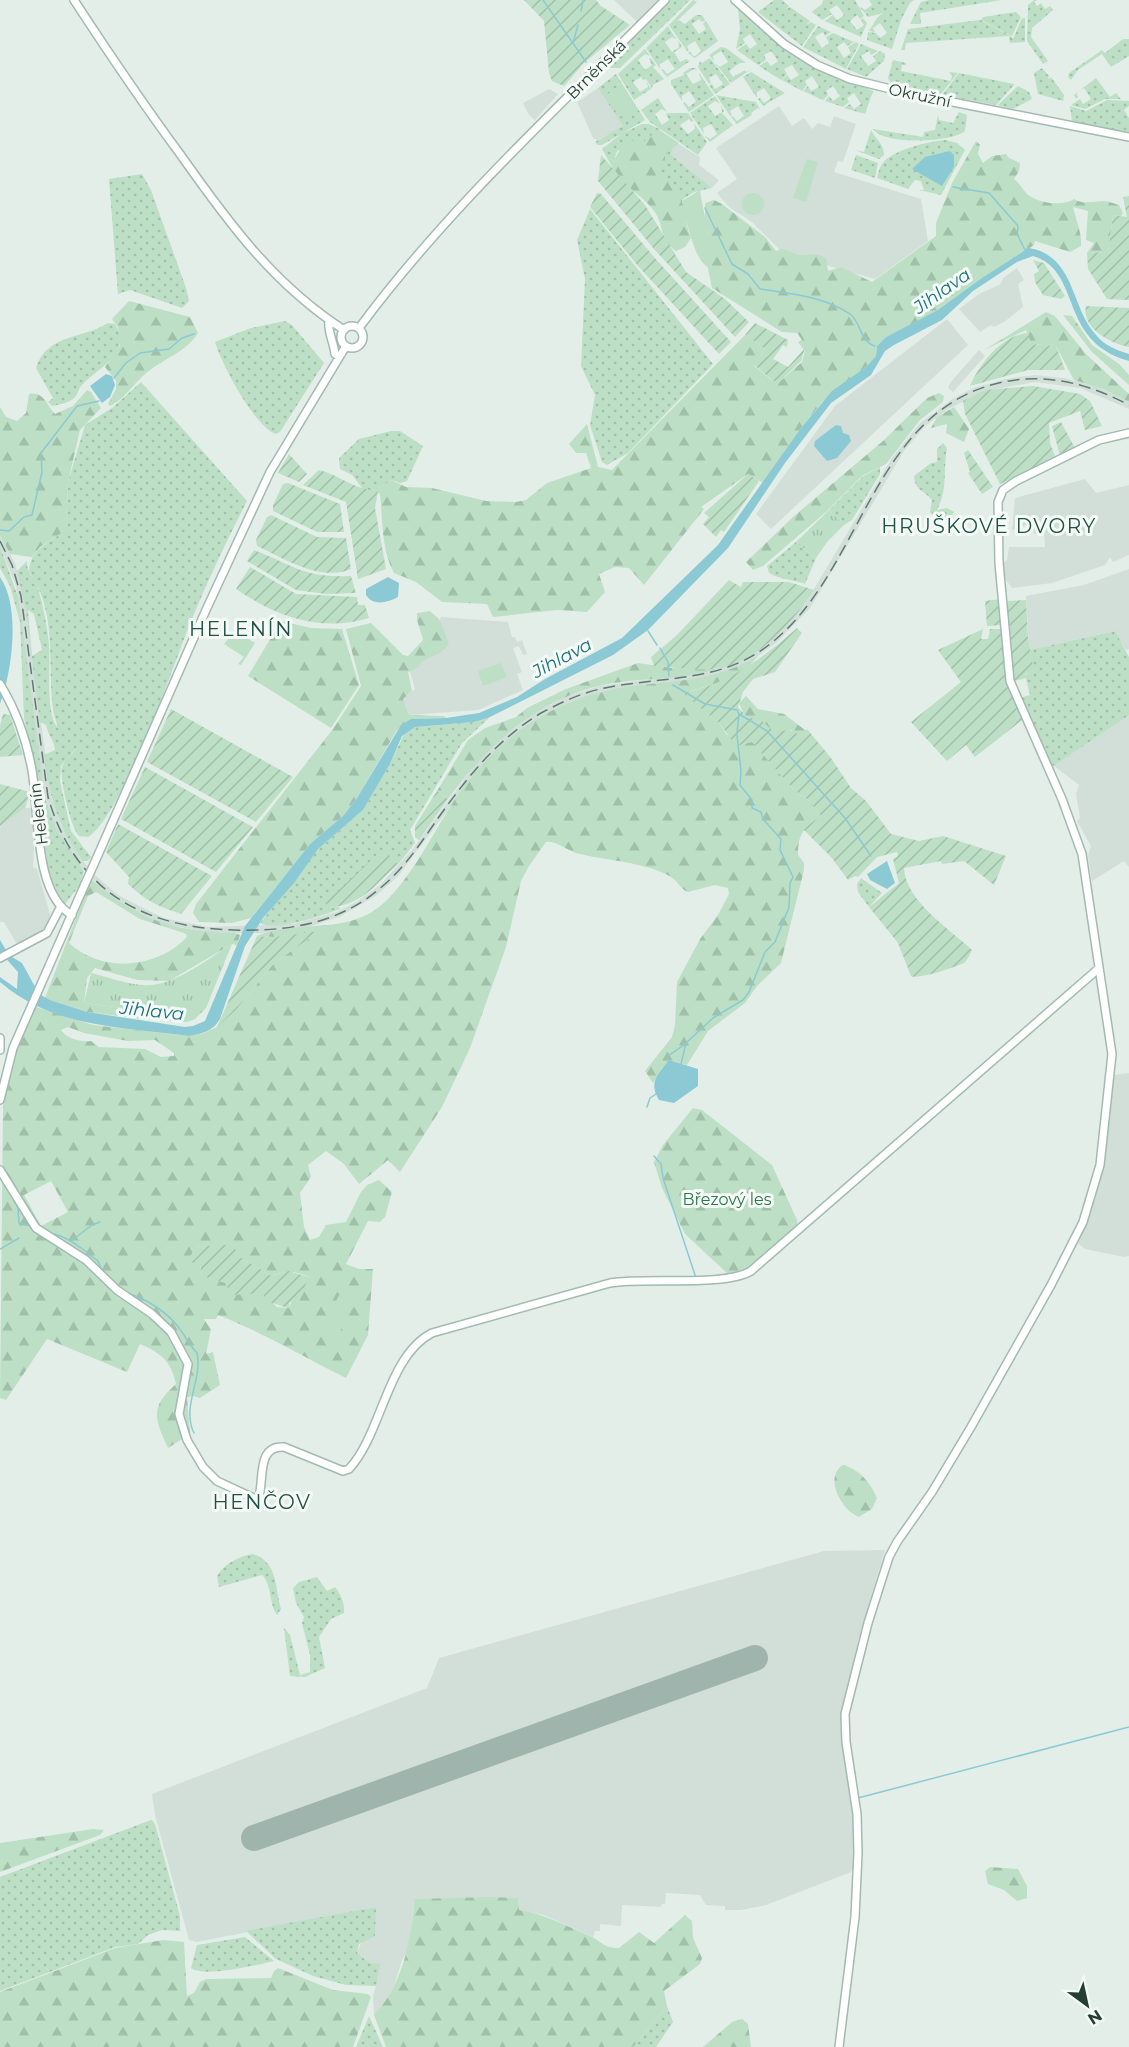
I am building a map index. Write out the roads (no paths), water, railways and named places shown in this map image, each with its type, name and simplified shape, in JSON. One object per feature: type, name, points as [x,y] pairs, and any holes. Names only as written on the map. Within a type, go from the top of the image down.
[{"type":"street","points":[[74,0],[244,243],[284,283],[329,321],[344,330]]},
{"type":"street","name":"Brněnská","points":[[359,328],[424,246],[527,138],[665,0]]},
{"type":"street","name":"Okružní","points":[[735,0],[784,44],[836,74],[882,88],[1129,137]]},
{"type":"street","points":[[329,321],[328,326],[334,339],[335,354],[339,357]]},
{"type":"street","points":[[351,326],[359,328],[364,336],[362,342],[355,348],[346,346],[341,337],[344,330],[351,326]]},
{"type":"street","points":[[0,1100],[13,1048],[206,610],[270,472],[346,346]]},
{"type":"street","points":[[839,2047],[857,1889],[857,1814],[845,1727],[856,1666],[889,1557],[932,1492],[1025,1332],[1075,1240],[1091,1203],[1100,1165],[1112,1054],[1109,1022],[1098,969],[1080,848],[1010,681],[999,563],[998,502],[1003,490],[1010,484],[1099,440],[1129,433]]},
{"type":"street","name":"Helenín","points":[[0,684],[14,706],[32,767],[47,884],[60,908]]},
{"type":"street","points":[[0,958],[50,930],[55,914],[60,908],[72,915]]},
{"type":"street","points":[[0,1170],[34,1226],[86,1260],[117,1290],[157,1318],[171,1332],[188,1364],[179,1414],[187,1440],[203,1467],[217,1481],[258,1500],[264,1460],[276,1448],[284,1448],[343,1471],[349,1470],[403,1362],[413,1347],[432,1333],[610,1283],[634,1280],[736,1278],[760,1265],[1098,969]]},
{"type":"street","points":[[0,1038],[0,1050]]},
{"type":"water","points":[[950,151],[954,155],[954,167],[942,186],[912,169],[925,157]]},
{"type":"water","points":[[1029,248],[1044,253],[1056,261],[1070,284],[1088,325],[1104,342],[1129,354],[1129,361],[1106,351],[1091,338],[1080,323],[1059,276],[1049,264],[1033,256],[1017,262],[973,291],[942,320],[885,351],[871,375],[831,403],[785,463],[728,548],[648,630],[613,655],[488,718],[474,722],[415,727],[402,736],[390,764],[363,810],[318,849],[294,883],[263,918],[245,946],[220,1019],[210,1029],[189,1036],[89,1023],[42,1009],[0,982],[0,977],[17,989],[18,972],[0,952],[0,940],[9,955],[22,963],[39,994],[50,1000],[87,1012],[185,1027],[205,1021],[245,926],[310,844],[343,816],[357,798],[401,725],[411,719],[446,718],[479,713],[517,697],[545,679],[622,638],[718,545],[801,428],[832,391],[866,367],[876,356],[877,346],[886,337],[938,310]]},
{"type":"water","points":[[106,374],[112,376],[115,385],[110,397],[102,403],[90,386]]},
{"type":"water","points":[[836,425],[841,426],[843,433],[849,435],[851,441],[837,458],[827,461],[814,446],[815,441]]},
{"type":"water","points":[[0,577],[11,605],[12,640],[8,675],[0,704]]},
{"type":"water","points":[[388,577],[399,583],[398,597],[389,601],[372,601],[366,595],[366,589]]},
{"type":"water","points":[[887,861],[895,883],[887,889],[870,880],[867,874]]},
{"type":"water","points":[[669,1060],[698,1069],[698,1086],[674,1103],[659,1100],[654,1088],[658,1075]]},
{"type":"waterway","points":[[543,0],[586,62]]},
{"type":"waterway","points":[[581,11],[583,1]]},
{"type":"waterway","points":[[573,43],[578,25]]},
{"type":"waterway","points":[[953,187],[989,193],[1018,226]]},
{"type":"waterway","points":[[705,208],[732,264],[748,274],[760,289],[807,297],[840,308],[854,318],[863,336],[875,346]]},
{"type":"waterway","points":[[1018,227],[1017,234],[1025,250]]},
{"type":"waterway","points":[[114,378],[126,363],[140,353],[169,349],[182,338],[194,334]]},
{"type":"waterway","points":[[0,530],[9,531],[24,517],[32,515],[42,472],[41,453],[77,406],[99,401]]},
{"type":"waterway","points":[[648,631],[657,645]]},
{"type":"waterway","points":[[660,648],[668,662],[669,676]]},
{"type":"waterway","points":[[673,685],[705,704],[737,710],[739,714],[737,733]]},
{"type":"waterway","points":[[739,714],[767,731],[845,818],[871,856]]},
{"type":"waterway","points":[[681,1064],[686,1043],[713,1018],[743,1000],[749,992],[765,952],[775,942],[789,907],[790,883],[793,877],[780,850],[781,839],[763,819],[761,812],[752,808],[752,800],[740,785],[741,771],[737,735]]},
{"type":"waterway","points":[[668,1061],[668,1056],[684,1045]]},
{"type":"waterway","points":[[647,1107],[650,1098],[656,1094]]},
{"type":"waterway","points":[[654,1156],[661,1164],[663,1178],[696,1278]]},
{"type":"waterway","points":[[10,1193],[18,1208],[19,1223],[32,1226]]},
{"type":"waterway","points":[[71,1241],[92,1225],[100,1222]]},
{"type":"waterway","points":[[50,1233],[70,1241],[88,1253],[98,1261],[102,1271],[113,1281]]},
{"type":"waterway","points":[[0,1249],[19,1238]]},
{"type":"waterway","points":[[127,1293],[146,1301],[164,1313],[197,1353],[197,1373],[190,1413],[194,1433]]},
{"type":"waterway","points":[[858,1798],[1129,1727]]},
{"type":"railway","points":[[0,541],[12,565],[21,596],[48,797],[61,832],[79,862],[101,885],[126,903],[154,916],[186,925],[220,929],[273,929],[305,925],[336,915],[365,900],[378,890],[410,858],[483,761],[510,735],[541,713],[597,690],[691,676],[732,666],[770,644],[802,613],[828,576],[872,496],[896,458],[924,424],[959,398],[1003,382],[1036,379],[1083,386],[1129,405]]},
{"type":"district","name":"HRUŠKOVÉ DVORY","points":[[989,526]]},
{"type":"district","name":"HELENÍN","points":[[241,629]]},
{"type":"district","name":"HENČOV","points":[[262,1502]]},
{"type":"water label","name":"Jihlava","points":[[942,291]]},
{"type":"water label","name":"Jihlava","points":[[562,658]]},
{"type":"water label","name":"Jihlava","points":[[152,1011]]},
{"type":"park label","name":"Březový les","points":[[727,1199]]}]
